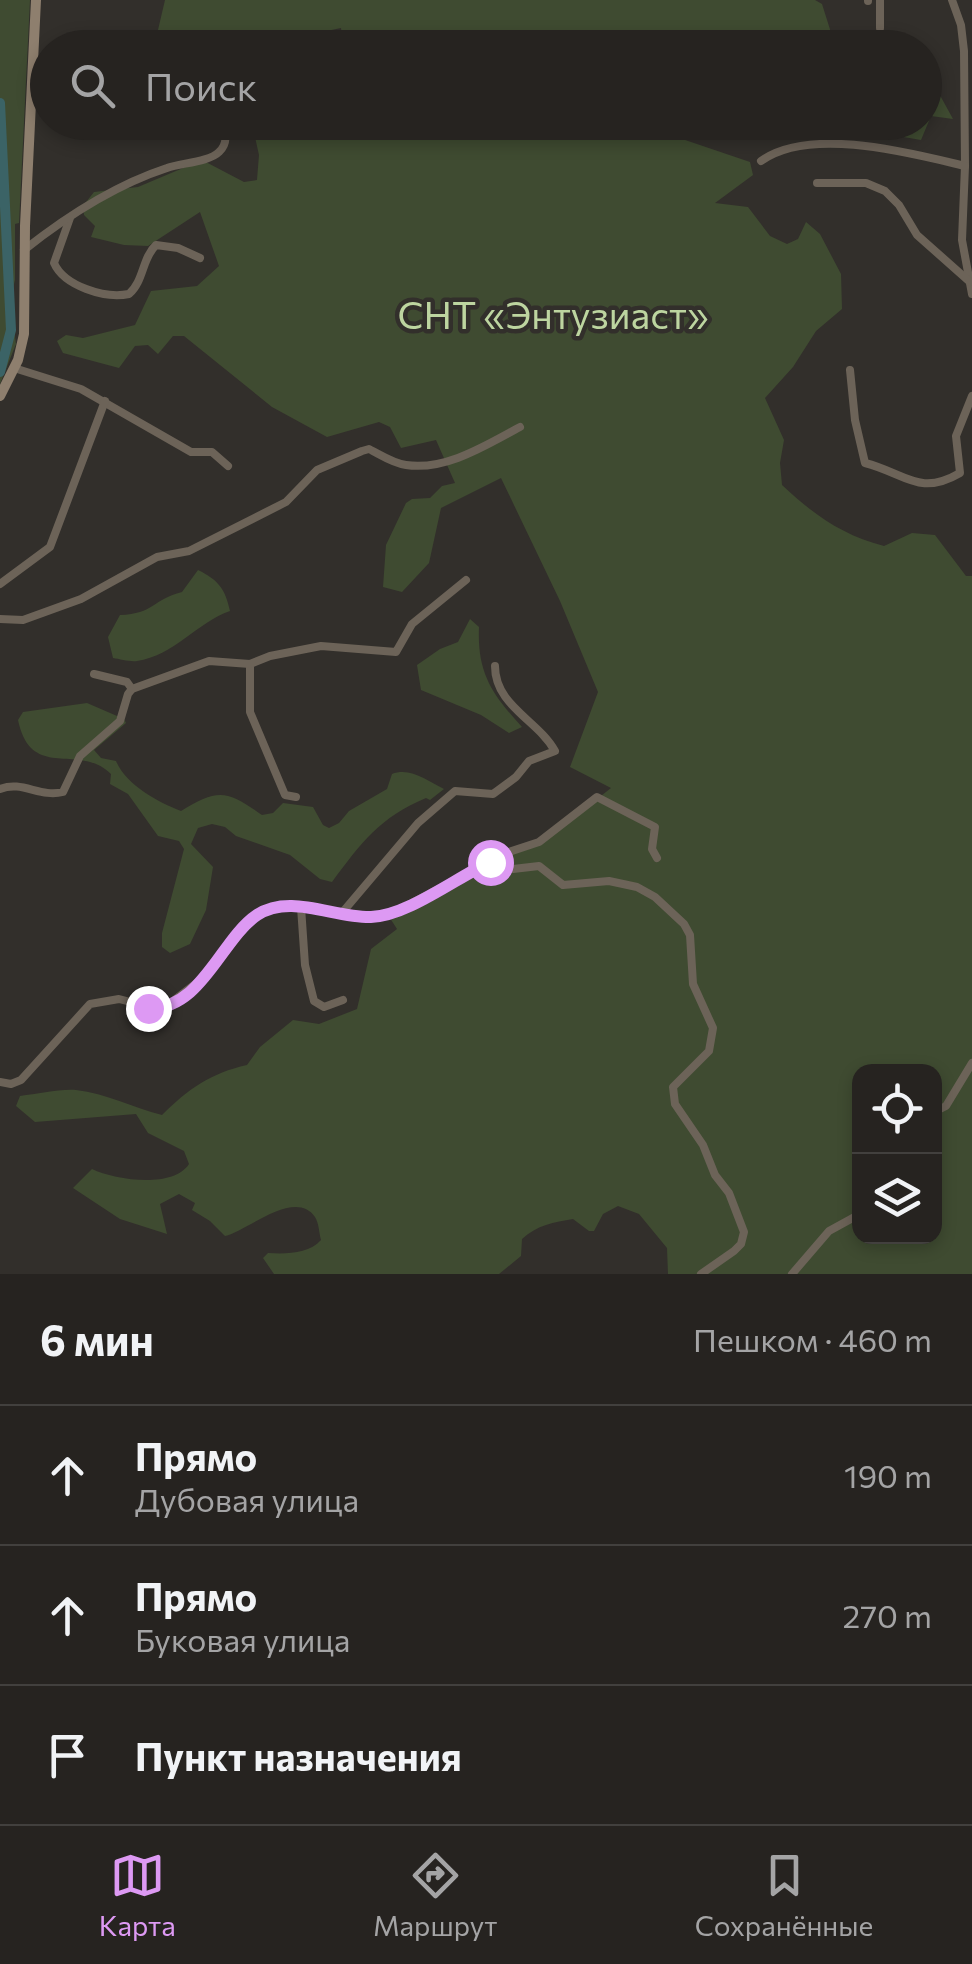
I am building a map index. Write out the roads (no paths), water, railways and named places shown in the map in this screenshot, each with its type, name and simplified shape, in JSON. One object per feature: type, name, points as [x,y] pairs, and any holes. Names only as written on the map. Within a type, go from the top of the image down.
[{"type":"street","points":[[35,30],[36,0]]},
{"type":"street","points":[[880,0],[880,28]]},
{"type":"street","points":[[952,0],[961,24],[964,51],[962,240],[972,294]]},
{"type":"street","points":[[0,396],[24,334],[30,125]]},
{"type":"street","points":[[24,250],[143,176],[214,156],[224,140]]},
{"type":"street","points":[[761,161],[775,151],[794,146],[833,146],[889,148],[965,166]]},
{"type":"street","points":[[818,183],[866,184],[885,191],[899,204],[917,235],[970,282]]},
{"type":"street","points":[[70,218],[54,264],[64,278],[108,294],[128,294],[138,284],[150,250],[156,245],[178,248],[200,258]]},
{"type":"street","points":[[14,368],[66,383],[192,452],[212,452],[228,466]]},
{"type":"street","points":[[850,370],[854,420],[865,463],[914,484],[935,484],[960,473],[956,436],[972,396]]},
{"type":"street","points":[[0,584],[50,547],[104,402]]},
{"type":"street","points":[[0,619],[27,618],[80,599],[157,556],[190,551],[286,502],[318,470],[362,450],[369,449],[385,459],[407,465],[435,465],[473,452],[520,427]]},
{"type":"street","points":[[0,788],[15,785],[45,794],[63,792],[77,760],[120,721],[132,689],[199,663],[250,664],[322,646],[396,652],[412,624],[466,580]]},
{"type":"street","points":[[250,664],[251,718],[285,795],[296,797]]},
{"type":"street","points":[[342,914],[418,824],[455,791],[493,794],[529,761],[555,751],[501,693],[495,666]]},
{"type":"street","points":[[94,674],[127,682],[132,689]]},
{"type":"street","points":[[0,1082],[21,1080],[90,1004],[119,999],[148,1008],[168,1005],[206,975],[254,916],[272,909],[301,906],[368,917],[393,914],[554,834],[596,797],[654,827],[653,852],[657,858]]},
{"type":"street","points":[[499,858],[513,868],[540,866],[564,885],[609,881],[637,887],[655,896],[684,924],[693,945],[693,984],[713,1028],[704,1058],[672,1088],[675,1104],[729,1194],[744,1232],[734,1252],[701,1274]]},
{"type":"street","points":[[301,906],[305,964],[314,1002],[324,1006],[343,1000]]},
{"type":"street","points":[[942,1108],[972,1063]]},
{"type":"street","points":[[792,1274],[829,1231],[852,1218]]},
{"type":"waterway","points":[[0,103],[11,330],[0,372]]},
{"type":"park label","name":"СНТ «Энтузиаст»","points":[[553,316]]}]
